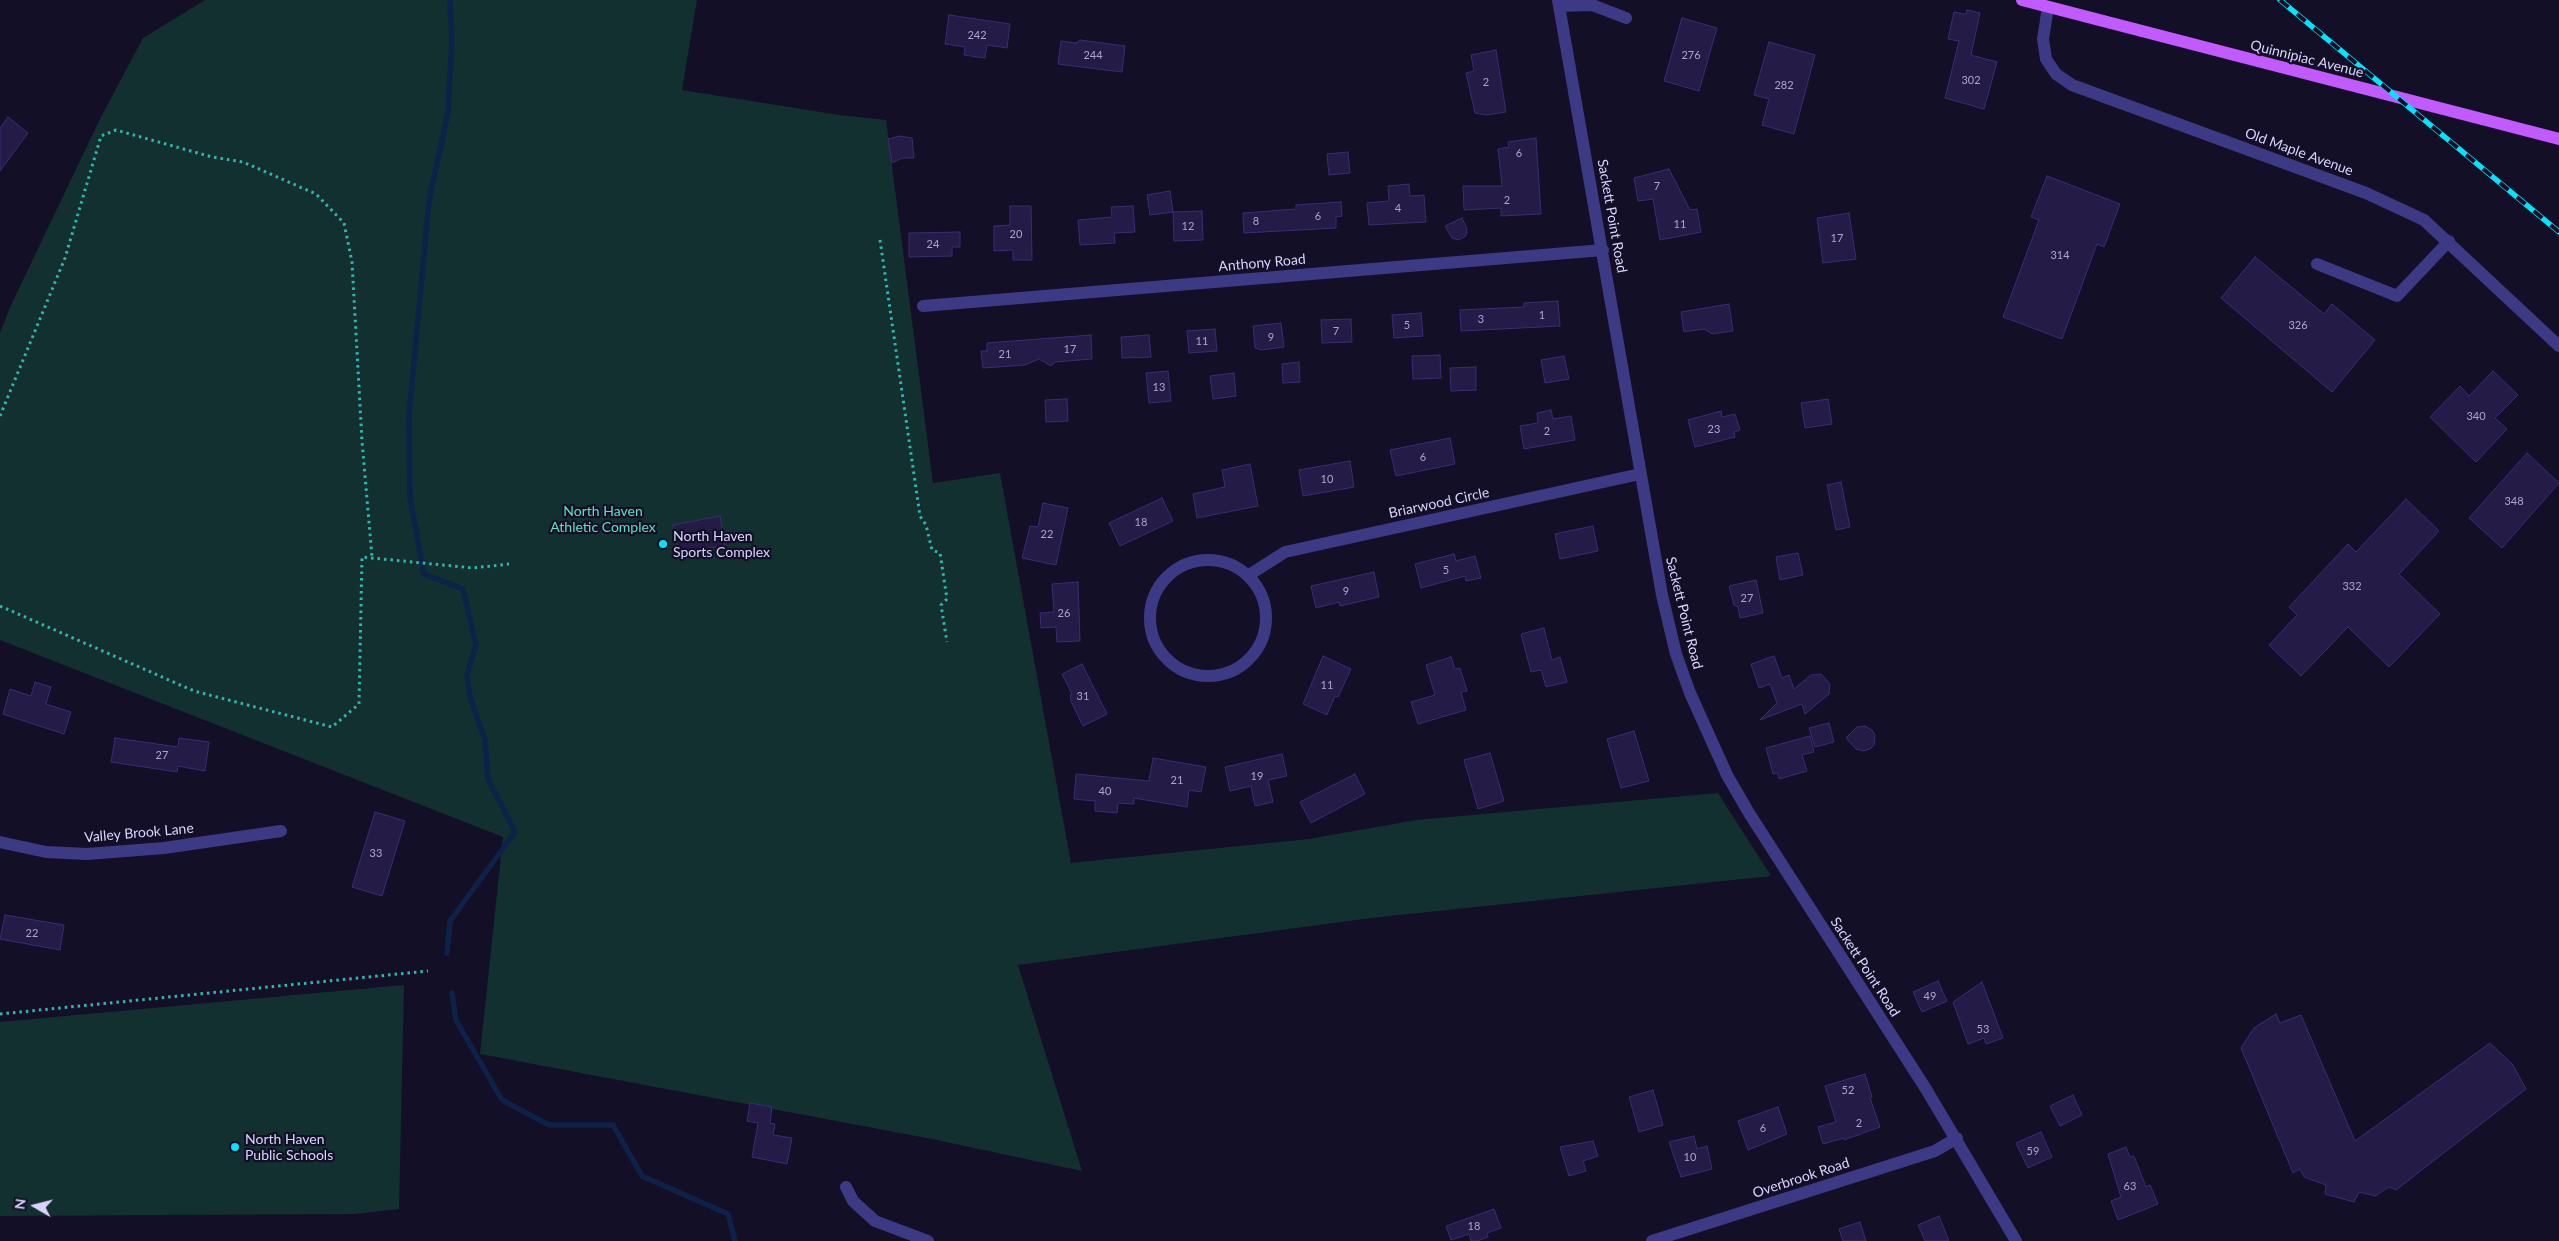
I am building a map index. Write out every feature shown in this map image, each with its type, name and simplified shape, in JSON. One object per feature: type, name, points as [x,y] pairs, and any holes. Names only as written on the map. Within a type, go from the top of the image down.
[{"type":"main road","name":"Quinnipiac Avenue","points":[[2022,0],[2559,138]]},
{"type":"street","points":[[1558,3],[1591,3],[1626,18]]},
{"type":"street","name":"Sackett Point Road","points":[[1558,3],[1603,250],[1662,595],[1676,654],[1690,693],[1727,775],[1781,865],[1957,1138],[2016,1241]]},
{"type":"street","name":"Old Maple Avenue","points":[[2048,7],[2043,40],[2046,58],[2056,74],[2072,85],[2374,196],[2424,220],[2449,241],[2559,346]]},
{"type":"street","points":[[2318,264],[2397,296],[2449,241]]},
{"type":"street","name":"Anthony Road","points":[[923,306],[1603,250]]},
{"type":"street","name":"Briarwood Circle","points":[[1249,575],[1285,552],[1640,474]]},
{"type":"street","points":[[1213,559],[1232,564],[1249,575],[1260,589],[1266,608],[1266,628],[1259,647],[1246,663],[1228,673],[1209,677],[1189,673],[1171,664],[1159,650],[1152,632],[1150,614],[1154,596],[1164,580],[1178,568],[1195,560],[1213,559]]},
{"type":"street","name":"Valley Brook Lane","points":[[0,842],[46,852],[87,854],[164,848],[281,831]]},
{"type":"street","name":"Overbrook Road","points":[[1652,1241],[1935,1151],[1957,1138]]},
{"type":"street","points":[[846,1187],[853,1201],[875,1221],[928,1241]]},
{"type":"path","points":[[0,416],[65,258],[101,136],[116,130],[212,157],[243,162],[316,194],[344,223],[352,262],[362,441],[372,557]]},
{"type":"path","points":[[880,240],[920,516],[926,525],[932,550],[940,553],[947,599],[941,605],[947,642]]},
{"type":"path","points":[[0,606],[194,691],[332,727],[359,704],[362,557],[473,568],[509,564]]},
{"type":"path","points":[[0,1014],[428,971]]},
{"type":"green space","name":"North Haven Athletic Complex","points":[[205,0],[697,0],[682,90],[839,115],[886,120],[933,483],[1000,473],[1071,863],[1309,839],[1416,820],[1718,793],[1771,876],[1371,918],[1018,965],[1082,1171],[932,1139],[480,1054],[503,837],[0,640],[0,333],[11,305],[100,119],[143,38]]},
{"type":"green space","name":"North Haven Public Schools","points":[[404,985],[399,1209],[355,1214],[0,1216],[0,1022]]},
{"type":"building","points":[[1967,10],[1980,13],[1971,55],[1997,62],[1984,109],[1945,98],[1959,41],[1948,39],[1954,12],[1966,14]]},
{"type":"building","points":[[949,15],[1010,24],[1007,48],[987,45],[985,58],[964,55],[965,47],[945,44]]},
{"type":"building","points":[[1682,18],[1717,28],[1699,91],[1664,81]]},
{"type":"building","points":[[1080,40],[1125,46],[1122,72],[1058,64],[1061,41],[1076,43]]},
{"type":"building","points":[[1769,42],[1815,55],[1794,134],[1762,125],[1769,99],[1754,95]]},
{"type":"building","points":[[1496,50],[1506,112],[1487,115],[1475,113],[1466,73],[1474,71],[1471,55]]},
{"type":"building","points":[[8,117],[28,133],[0,171],[0,128]]},
{"type":"building","points":[[900,136],[912,138],[914,158],[902,158],[892,163],[888,139]]},
{"type":"building","points":[[1536,138],[1541,214],[1501,216],[1501,208],[1464,210],[1463,186],[1502,186],[1498,149],[1509,147],[1508,142]]},
{"type":"building","points":[[1348,152],[1350,173],[1329,175],[1327,154]]},
{"type":"building","points":[[1669,169],[1690,210],[1697,209],[1701,232],[1660,240],[1653,199],[1638,201],[1634,178]]},
{"type":"building","points":[[2047,176],[2120,204],[2104,247],[2097,244],[2062,339],[2003,317],[2039,220],[2031,217]]},
{"type":"building","points":[[1409,184],[1410,196],[1424,195],[1426,222],[1369,225],[1367,203],[1389,201],[1388,186]]},
{"type":"building","points":[[1170,191],[1173,212],[1150,215],[1147,195]]},
{"type":"building","points":[[1341,202],[1342,216],[1336,217],[1336,228],[1244,233],[1243,213],[1296,209],[1296,205]]},
{"type":"building","points":[[1010,206],[1031,206],[1032,260],[1013,260],[1013,250],[994,251],[994,226],[1010,225]]},
{"type":"building","points":[[1133,206],[1135,232],[1114,233],[1115,243],[1080,245],[1078,220],[1112,217],[1111,207]]},
{"type":"building","points":[[1202,211],[1203,240],[1174,241],[1173,212]]},
{"type":"building","points":[[1849,213],[1856,259],[1823,263],[1817,218]]},
{"type":"building","points":[[1462,218],[1467,229],[1466,236],[1459,240],[1452,238],[1445,226]]},
{"type":"building","points":[[960,232],[960,247],[952,247],[952,256],[909,257],[909,233]]},
{"type":"building","points":[[2255,257],[2324,314],[2332,304],[2375,340],[2332,392],[2221,298]]},
{"type":"building","points":[[1558,301],[1560,326],[1461,331],[1460,310],[1524,307],[1524,303]]},
{"type":"building","points":[[1729,304],[1733,331],[1712,334],[1704,329],[1684,332],[1681,312]]},
{"type":"building","points":[[1421,313],[1423,336],[1394,338],[1392,315]]},
{"type":"building","points":[[1351,319],[1352,342],[1322,343],[1321,320]]},
{"type":"building","points":[[1281,323],[1284,347],[1261,350],[1255,348],[1253,326]]},
{"type":"building","points":[[1215,329],[1217,351],[1189,353],[1187,331]]},
{"type":"building","points":[[1091,335],[1092,359],[1055,362],[1051,366],[1039,359],[1025,365],[983,368],[981,351],[987,351],[987,343]]},
{"type":"building","points":[[1149,335],[1151,357],[1122,358],[1121,337]]},
{"type":"building","points":[[1440,355],[1441,378],[1413,379],[1412,356]]},
{"type":"building","points":[[1564,356],[1569,379],[1545,383],[1541,360]]},
{"type":"building","points":[[1299,362],[1300,382],[1283,383],[1282,364]]},
{"type":"building","points":[[1476,367],[1476,390],[1451,391],[1450,368]]},
{"type":"building","points":[[1168,371],[1171,401],[1149,403],[1146,373]]},
{"type":"building","points":[[2493,371],[2518,395],[2495,418],[2507,429],[2476,462],[2430,417],[2460,386],[2469,396]]},
{"type":"building","points":[[1234,373],[1236,396],[1213,399],[1210,376]]},
{"type":"building","points":[[1067,399],[1068,421],[1046,422],[1045,400]]},
{"type":"building","points":[[1828,399],[1832,424],[1805,428],[1801,403]]},
{"type":"building","points":[[1551,410],[1553,419],[1571,416],[1575,440],[1524,449],[1520,426],[1538,423],[1537,413]]},
{"type":"building","points":[[1721,411],[1722,417],[1735,414],[1740,430],[1734,432],[1735,437],[1695,447],[1688,420]]},
{"type":"building","points":[[1450,438],[1455,464],[1396,476],[1390,450]]},
{"type":"building","points":[[2527,453],[2559,483],[2502,548],[2469,518]]},
{"type":"building","points":[[1350,461],[1354,487],[1303,496],[1299,470]]},
{"type":"building","points":[[1250,464],[1258,506],[1197,518],[1193,494],[1225,487],[1222,470]]},
{"type":"building","points":[[1841,482],[1850,527],[1836,530],[1827,485]]},
{"type":"building","points":[[1162,498],[1173,521],[1120,546],[1109,523]]},
{"type":"building","points":[[2406,499],[2439,531],[2399,574],[2440,614],[2389,667],[2348,627],[2301,676],[2269,645],[2297,615],[2289,607],[2348,544],[2356,552]]},
{"type":"building","points":[[1043,503],[1068,508],[1056,565],[1022,558],[1030,526],[1038,527]]},
{"type":"building","points":[[720,516],[725,545],[679,554],[673,525]]},
{"type":"building","points":[[1593,526],[1598,551],[1560,559],[1555,534]]},
{"type":"building","points":[[1798,553],[1803,575],[1780,580],[1776,557]]},
{"type":"building","points":[[1454,554],[1456,561],[1475,556],[1481,578],[1466,581],[1465,576],[1421,588],[1415,564]]},
{"type":"building","points":[[1374,572],[1379,597],[1340,606],[1339,602],[1316,608],[1311,586]]},
{"type":"building","points":[[1756,580],[1763,613],[1740,618],[1738,607],[1734,605],[1729,586]]},
{"type":"building","points":[[1078,582],[1080,641],[1057,642],[1056,627],[1041,628],[1040,613],[1054,612],[1052,584]]},
{"type":"building","points":[[1544,628],[1552,660],[1560,657],[1567,682],[1546,687],[1541,670],[1531,672],[1521,634]]},
{"type":"building","points":[[1323,656],[1351,669],[1338,697],[1335,696],[1327,715],[1303,704]]},
{"type":"building","points":[[1774,656],[1782,678],[1789,675],[1794,689],[1811,675],[1821,674],[1830,684],[1829,694],[1805,714],[1802,704],[1760,720],[1777,703],[1770,684],[1759,688],[1751,664]]},
{"type":"building","points":[[1451,657],[1455,669],[1460,668],[1467,691],[1461,692],[1466,710],[1418,724],[1411,702],[1435,695],[1426,665]]},
{"type":"building","points":[[1082,664],[1107,714],[1083,726],[1071,701],[1070,695],[1072,694],[1062,674]]},
{"type":"building","points":[[35,682],[51,687],[46,704],[71,712],[64,734],[3,714],[10,689],[31,696]]},
{"type":"building","points":[[1829,723],[1834,742],[1815,747],[1809,728]]},
{"type":"building","points":[[1865,726],[1872,730],[1875,735],[1874,745],[1870,749],[1863,751],[1856,749],[1846,738],[1857,727]]},
{"type":"building","points":[[1634,731],[1649,781],[1621,788],[1607,739]]},
{"type":"building","points":[[1810,736],[1814,752],[1802,755],[1807,771],[1779,779],[1778,773],[1773,774],[1766,748]]},
{"type":"building","points":[[115,738],[178,747],[179,738],[209,742],[205,771],[178,766],[177,772],[111,762]]},
{"type":"building","points":[[1490,753],[1504,801],[1478,809],[1464,760]]},
{"type":"building","points":[[1282,754],[1287,776],[1268,780],[1273,802],[1255,806],[1251,786],[1230,791],[1225,767]]},
{"type":"building","points":[[1153,758],[1206,767],[1201,792],[1189,790],[1187,807],[1134,798],[1134,804],[1118,803],[1117,813],[1095,811],[1095,801],[1074,799],[1076,774],[1149,781]]},
{"type":"building","points":[[1355,774],[1365,794],[1311,823],[1300,802]]},
{"type":"building","points":[[375,812],[405,821],[382,896],[352,887]]},
{"type":"building","points":[[5,915],[64,925],[60,950],[0,939]]},
{"type":"building","points":[[1938,981],[1947,1001],[1922,1012],[1913,992]]},
{"type":"building","points":[[1982,982],[2003,1038],[1986,1044],[1984,1038],[1968,1044],[1953,1002]]},
{"type":"building","points":[[2276,1014],[2280,1023],[2301,1015],[2355,1141],[2490,1043],[2513,1065],[2526,1089],[2396,1190],[2389,1187],[2375,1196],[2359,1192],[2354,1202],[2325,1194],[2326,1185],[2304,1177],[2300,1169],[2293,1173],[2241,1048],[2254,1028]]},
{"type":"building","points":[[1865,1074],[1872,1097],[1870,1098],[1880,1127],[1844,1140],[1844,1138],[1823,1144],[1818,1127],[1836,1122],[1825,1086]]},
{"type":"building","points":[[1653,1090],[1663,1125],[1639,1132],[1629,1097]]},
{"type":"building","points":[[2073,1095],[2082,1115],[2060,1126],[2050,1106]]},
{"type":"building","points":[[750,1103],[772,1107],[770,1123],[775,1124],[773,1135],[792,1138],[787,1164],[752,1157],[758,1123],[747,1121]]},
{"type":"building","points":[[1778,1107],[1787,1134],[1748,1150],[1738,1121]]},
{"type":"building","points":[[2041,1132],[2052,1157],[2028,1168],[2016,1143]]},
{"type":"building","points":[[1694,1136],[1697,1149],[1707,1146],[1712,1169],[1681,1177],[1669,1142]]},
{"type":"building","points":[[1593,1141],[1598,1156],[1583,1161],[1586,1171],[1569,1176],[1560,1147]]},
{"type":"building","points":[[2126,1147],[2130,1157],[2134,1156],[2146,1187],[2150,1185],[2158,1204],[2118,1220],[2111,1201],[2121,1197],[2108,1154]]},
{"type":"building","points":[[1494,1209],[1501,1228],[1487,1233],[1488,1237],[1477,1241],[1471,1241],[1469,1234],[1451,1240],[1446,1226]]},
{"type":"building","points":[[1939,1216],[1949,1241],[1925,1241],[1918,1225]]},
{"type":"building","points":[[1860,1222],[1866,1241],[1843,1241],[1839,1229]]},
{"type":"waterway","points":[[447,953],[450,921],[515,832],[488,779],[485,740],[470,697],[467,675],[476,645],[463,589],[424,574],[410,498],[409,416],[429,201],[448,112],[452,40],[450,0]]},
{"type":"waterway","points":[[452,993],[456,1020],[502,1100],[549,1125],[613,1125],[642,1176],[728,1214],[735,1241]]},
{"type":"railway","points":[[2280,0],[2559,232]]},
{"type":"place","name":"North Haven Sports Complex","points":[[663,544]]},
{"type":"place","name":"North Haven Public Schools","points":[[235,1147]]}]
